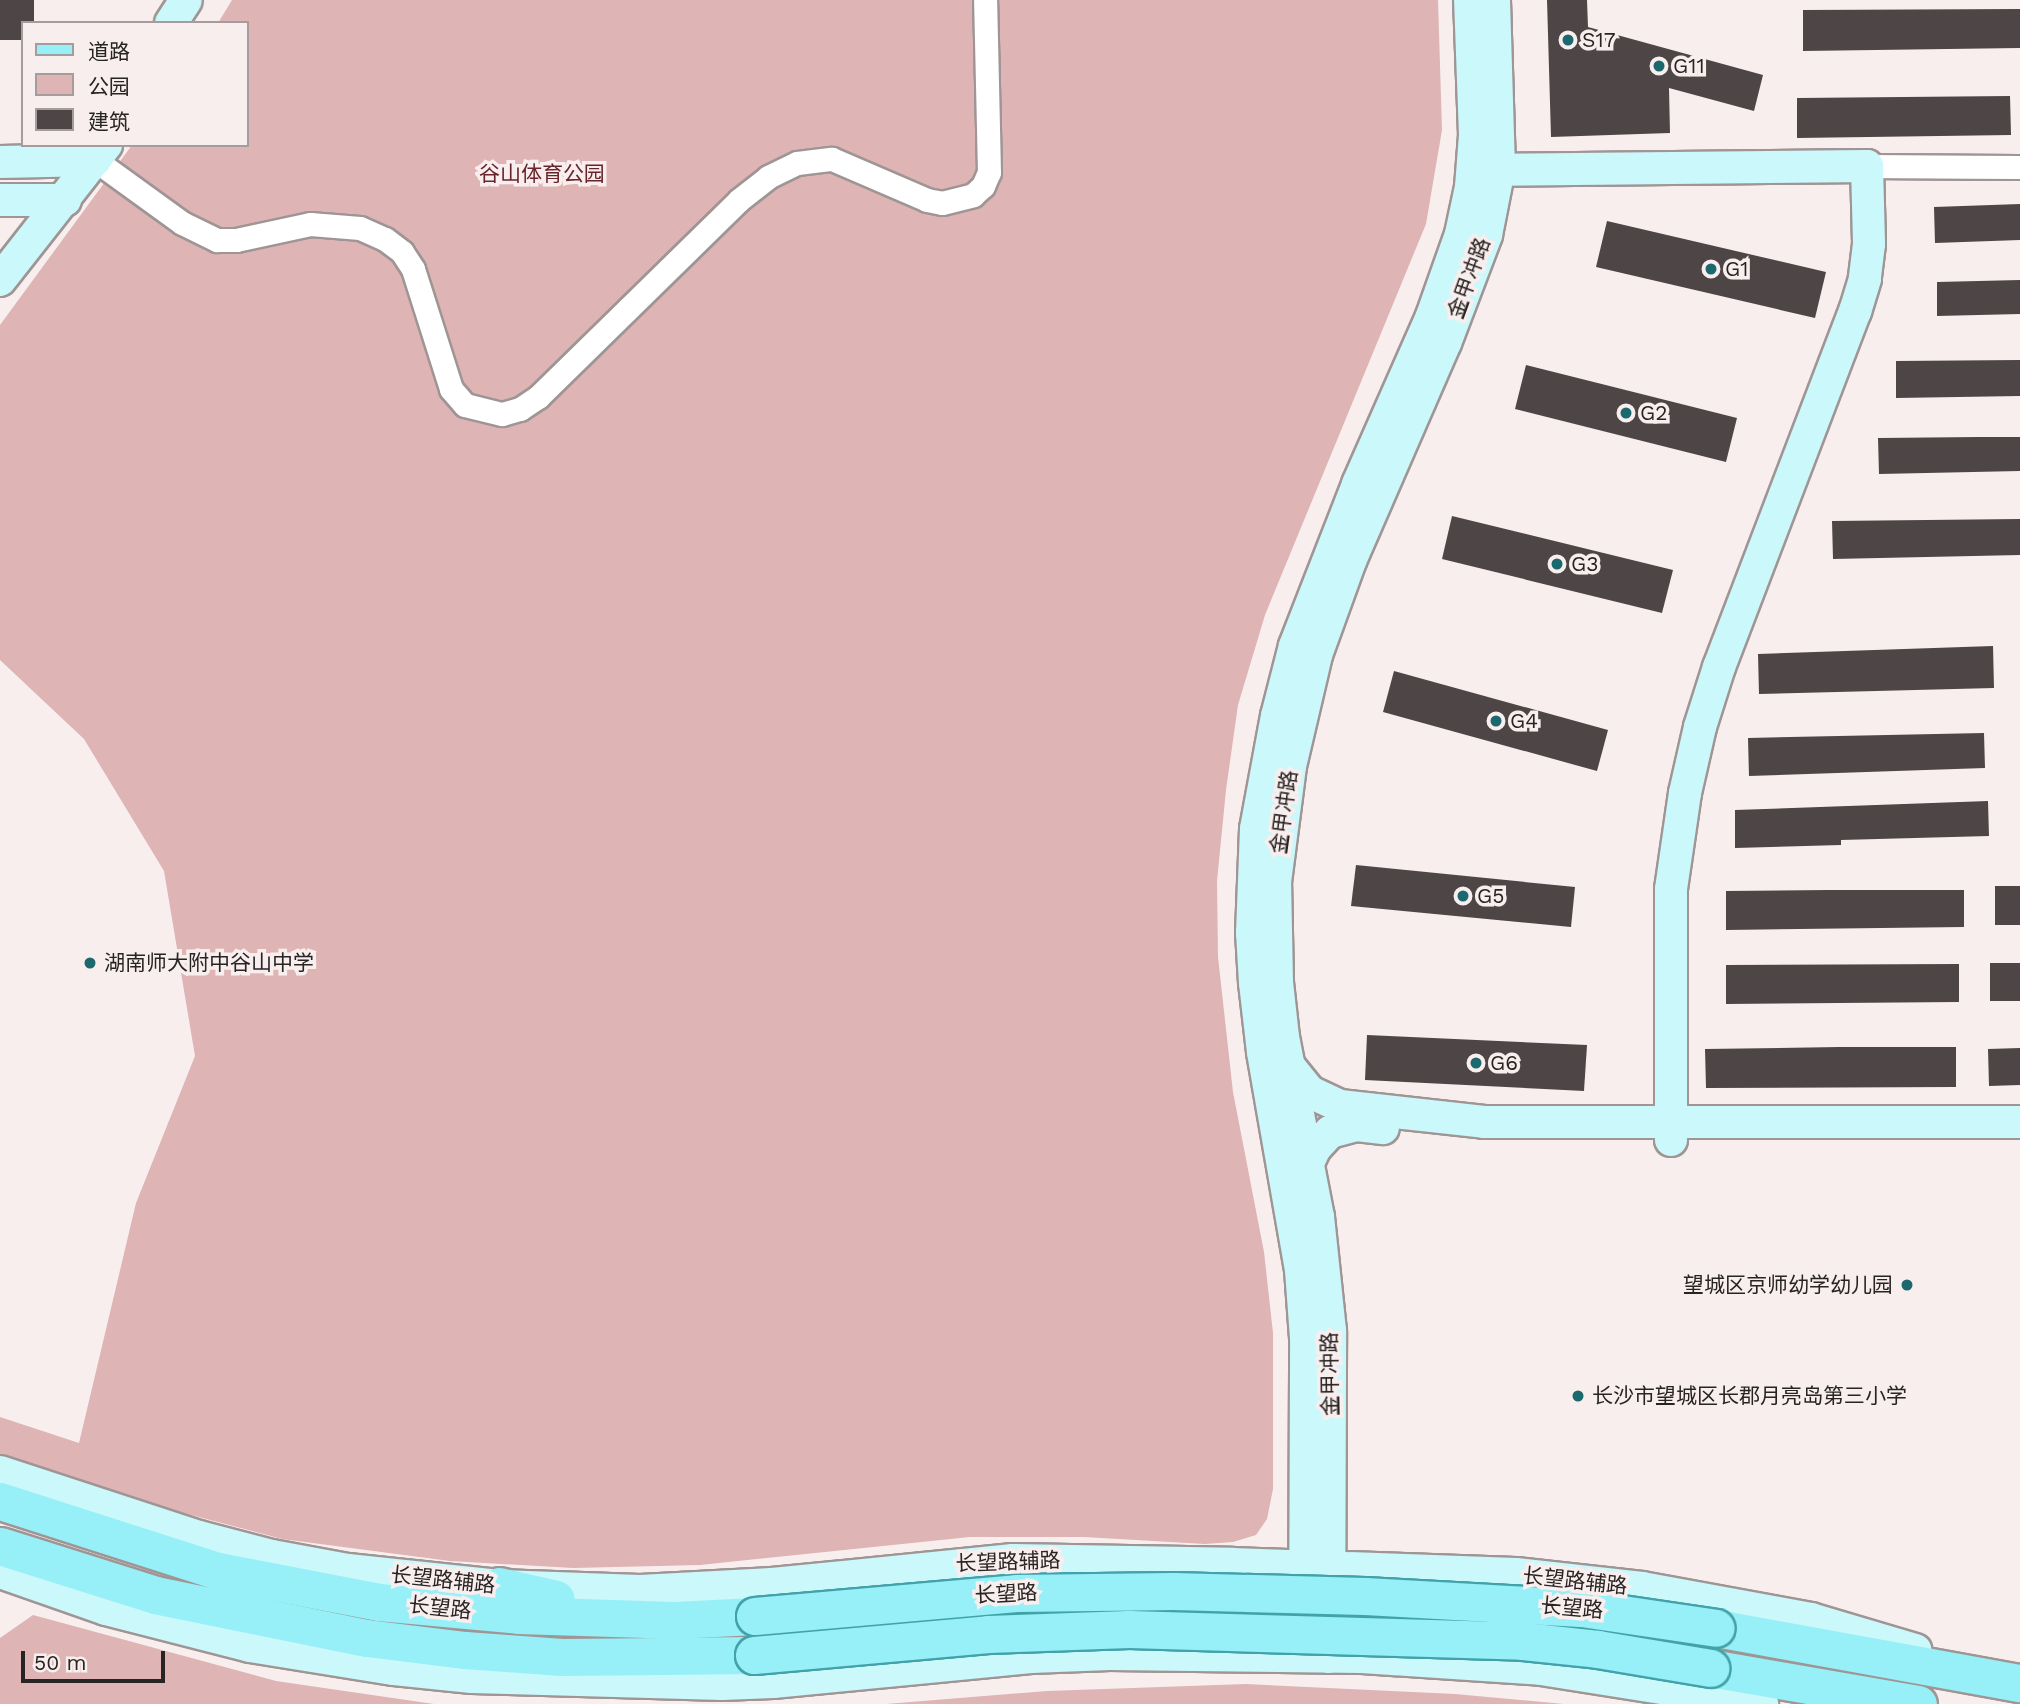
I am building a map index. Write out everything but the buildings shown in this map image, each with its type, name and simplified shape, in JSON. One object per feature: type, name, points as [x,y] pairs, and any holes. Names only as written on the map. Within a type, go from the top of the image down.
[{"type":"main road","name":"长望路","points":[[0,1501],[218,1571],[379,1602],[466,1610],[646,1619],[755,1616],[1016,1593],[1172,1591],[1365,1596],[1581,1608],[1716,1628],[2020,1682]]},
{"type":"main road","name":"长望路","points":[[0,1546],[155,1594],[222,1610],[367,1638],[465,1650],[562,1657],[754,1655],[988,1634],[1129,1629],[1523,1641],[1598,1649],[1918,1704]]},
{"type":"main road","points":[[499,1586],[646,1619]]},
{"type":"main road","points":[[465,1650],[599,1683]]},
{"type":"street","points":[[172,21],[186,0]]},
{"type":"street","points":[[195,21],[208,0]]},
{"type":"street","points":[[0,162],[89,153],[182,223],[217,240],[236,240],[310,224],[360,228],[385,239],[402,252],[413,269],[451,389],[465,405],[502,414],[520,409],[538,397],[739,200],[768,177],[797,163],[832,159],[927,200],[942,203],[973,195],[983,186],[989,172],[985,0]]},
{"type":"street","name":"金甲冲路","points":[[1318,1507],[1301,1270],[1263,1052],[1255,983],[1252,933],[1256,829],[1276,716],[1295,646],[1358,484],[1450,269],[1485,178],[1475,135],[1470,0]]},
{"type":"street","name":"金甲冲路","points":[[1317,1657],[1318,1507],[1330,1331],[1318,1217],[1288,1065],[1277,983],[1275,882],[1299,720],[1334,603],[1461,303],[1486,236],[1485,178],[1494,0]]},
{"type":"street","points":[[0,280],[53,200],[89,153]]},
{"type":"street","points":[[1485,178],[1859,175],[2020,167]]},
{"type":"street","points":[[1859,175],[1907,179],[2020,178]]},
{"type":"street","points":[[1661,1132],[1671,889],[1685,793],[1700,727],[1719,667],[1855,312],[1864,279],[1869,244],[1859,175]]},
{"type":"street","points":[[0,200],[53,200]]},
{"type":"street","points":[[0,249],[53,200]]},
{"type":"street","points":[[1288,1065],[1310,1092],[1340,1106],[1484,1122],[1661,1132],[2020,1138]]},
{"type":"street","points":[[1308,1163],[1322,1138],[1330,1132],[1357,1125],[1484,1137],[2020,1122]]},
{"type":"street","name":"长望路辅路","points":[[0,1472],[175,1530],[272,1556],[348,1570],[499,1586],[640,1591],[1013,1560],[1258,1564],[1516,1574],[1642,1588],[1811,1619],[2020,1682]]},
{"type":"street","points":[[1258,1564],[1274,1560],[1294,1542],[1318,1507],[1334,1524],[1347,1548],[1368,1564],[1383,1569]]},
{"type":"street","points":[[0,1573],[106,1609],[250,1646],[394,1669],[472,1677],[599,1683],[773,1682],[1031,1657],[1110,1654],[1317,1657],[1541,1668],[1762,1704]]},
{"type":"green space","name":"谷山体育公园","points":[[232,0],[1438,0],[1442,130],[1426,224],[1265,615],[1238,705],[1226,790],[1217,881],[1218,957],[1233,1092],[1264,1252],[1273,1333],[1273,1489],[1267,1519],[1256,1535],[1233,1542],[1205,1544],[1084,1537],[970,1537],[700,1565],[573,1568],[450,1561],[282,1539],[180,1512],[0,1454],[0,1417],[79,1443],[136,1203],[195,1056],[164,871],[84,739],[0,660],[0,325],[131,147],[248,147],[248,21],[219,21]]},
{"type":"green space","points":[[33,1615],[276,1681],[434,1704],[0,1704],[0,1638]]},
{"type":"green space","points":[[1246,1684],[1455,1694],[1564,1704],[886,1704],[1047,1691]]},
{"type":"place","name":"S17","points":[[1568,40]]},
{"type":"place","name":"G11","points":[[1659,66]]},
{"type":"place","name":"G1","points":[[1711,269]]},
{"type":"place","name":"G2","points":[[1626,413]]},
{"type":"place","name":"G3","points":[[1557,564]]},
{"type":"place","name":"G4","points":[[1496,721]]},
{"type":"place","name":"G5","points":[[1463,896]]},
{"type":"place","name":"湖南师大附中谷山中学","points":[[90,963]]},
{"type":"place","name":"G6","points":[[1476,1063]]},
{"type":"place","name":"望城区京师幼学幼儿园","points":[[1907,1285]]},
{"type":"place","name":"长沙市望城区长郡月亮岛第三小学","points":[[1578,1396]]}]
